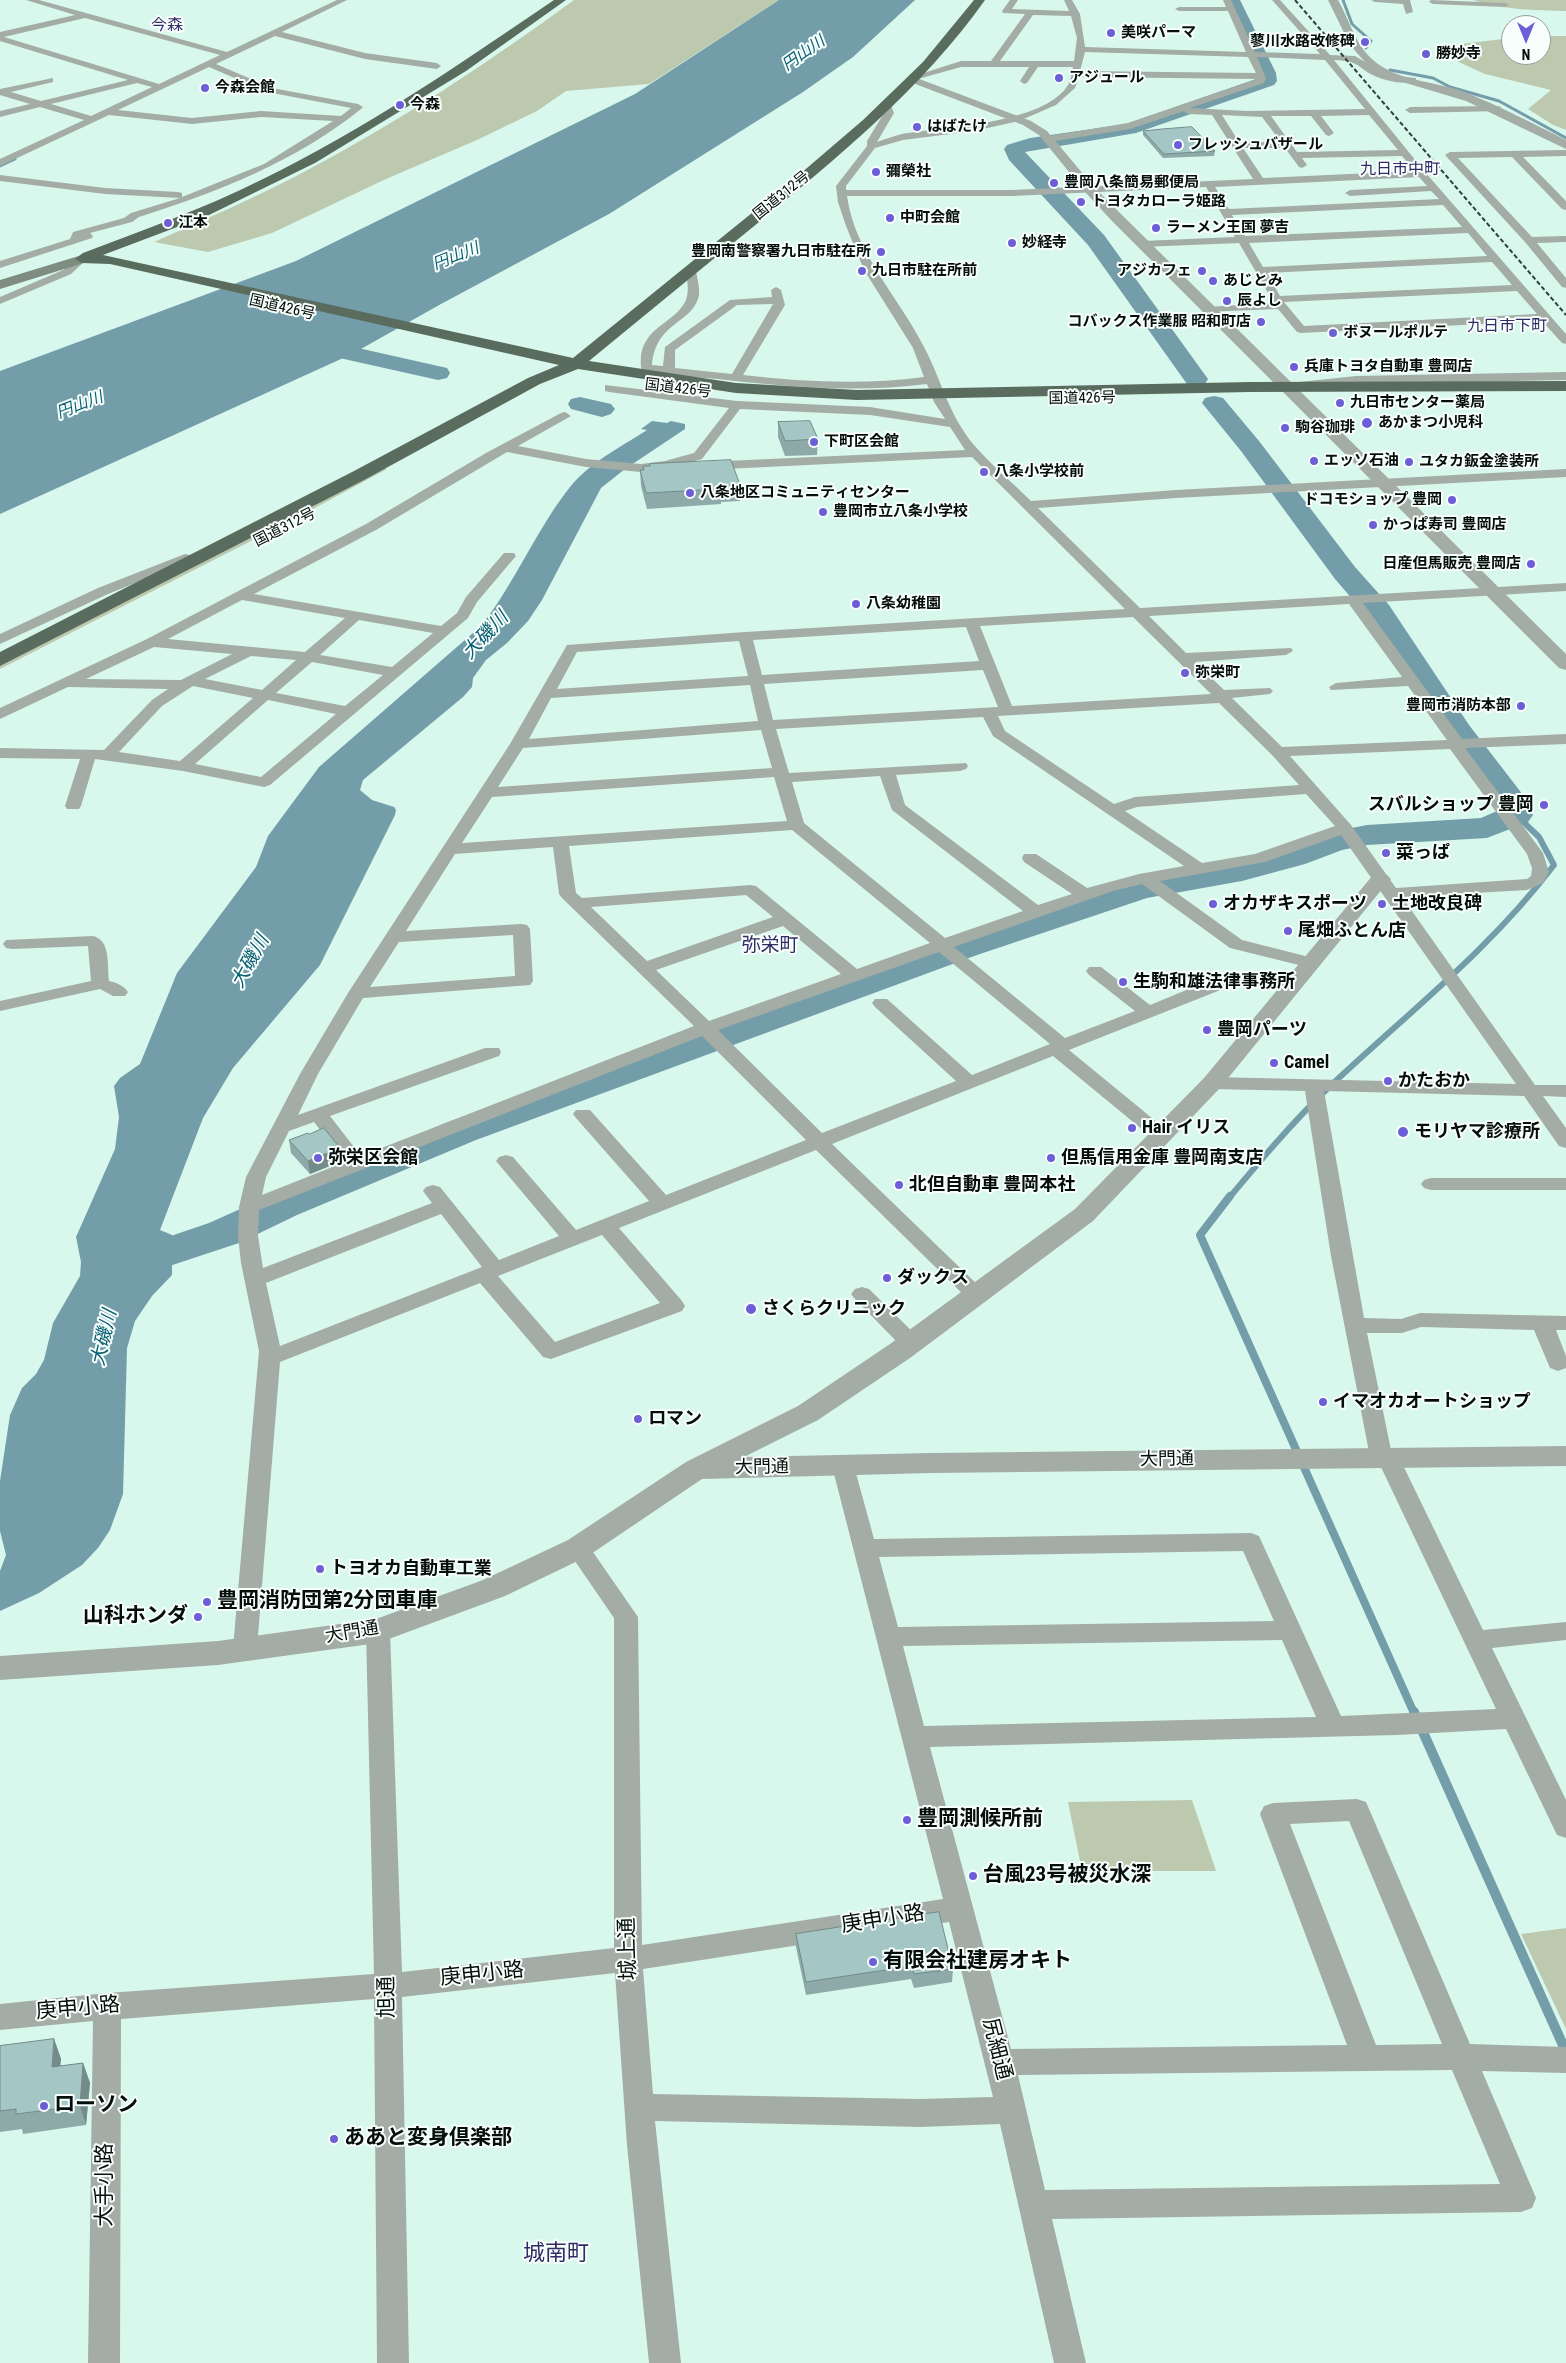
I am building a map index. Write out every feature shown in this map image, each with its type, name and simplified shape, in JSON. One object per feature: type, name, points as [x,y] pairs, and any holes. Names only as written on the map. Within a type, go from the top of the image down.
[{"type":"highway","points":[[96,262],[237,195],[266,184],[462,68],[561,0]]},
{"type":"highway","name":"国道312号","points":[[0,672],[286,528],[551,384],[812,172],[888,105],[916,78],[956,33],[980,0]]},
{"type":"highway","name":"国道426号","points":[[96,262],[570,367],[636,379],[778,399],[935,392],[1254,394],[1288,388],[1566,386]]},
{"type":"highway","name":"国道312号","points":[[0,660],[326,493],[534,381],[570,367]]},
{"type":"main road","points":[[0,285],[96,262]]},
{"type":"street","points":[[30,0],[228,55]]},
{"type":"street","points":[[0,163],[343,0]]},
{"type":"street","points":[[1014,0],[1006,11],[1076,14]]},
{"type":"street","points":[[872,146],[902,138],[974,128],[1016,119],[1053,103],[1072,86],[1079,64],[1080,49],[1076,14],[1068,0]]},
{"type":"street","points":[[1051,141],[1118,129],[1181,110],[1260,81],[1261,76],[1255,55],[1227,0]]},
{"type":"street","points":[[1276,0],[1328,58],[1404,153],[1566,341]]},
{"type":"street","points":[[1333,0],[1345,28],[1362,54],[1376,68],[1498,109],[1566,145]]},
{"type":"street","points":[[1375,0],[1407,2],[1409,12]]},
{"type":"street","points":[[1435,12],[1433,1],[1487,2],[1505,5]]},
{"type":"street","points":[[1179,9],[1230,9]]},
{"type":"street","points":[[975,77],[989,64],[1030,13]]},
{"type":"street","points":[[0,36],[84,16]]},
{"type":"street","points":[[274,33],[364,56],[437,66]]},
{"type":"street","points":[[0,36],[160,87]]},
{"type":"street","points":[[1080,49],[1356,59],[1374,73],[1388,78],[1413,80]]},
{"type":"street","points":[[209,64],[252,84],[270,90],[367,108],[332,141],[336,144]]},
{"type":"street","points":[[1024,81],[1035,64]]},
{"type":"street","points":[[916,78],[954,65],[1079,64]]},
{"type":"street","points":[[1076,74],[1261,76]]},
{"type":"street","points":[[916,78],[1043,132],[1090,190],[1142,244],[1491,592],[1566,664]]},
{"type":"street","points":[[0,92],[50,80]]},
{"type":"street","points":[[0,114],[138,80]]},
{"type":"street","points":[[0,92],[91,119]]},
{"type":"street","points":[[888,105],[889,113],[872,141],[872,146],[841,186],[842,192],[851,226],[869,270],[919,348],[935,392],[954,424],[972,450],[1278,752],[1345,828],[1566,1142]]},
{"type":"street","points":[[75,239],[77,234],[128,220],[135,215],[198,195],[267,166],[344,119],[358,107]]},
{"type":"street","points":[[1410,110],[1498,109]]},
{"type":"street","points":[[1181,110],[1265,114],[1370,112]]},
{"type":"street","points":[[106,112],[192,121],[262,114],[344,119]]},
{"type":"street","points":[[1215,112],[1260,182]]},
{"type":"street","points":[[1314,113],[1329,133]]},
{"type":"street","points":[[1265,114],[1294,155],[1327,208]]},
{"type":"street","points":[[1236,145],[1287,145]]},
{"type":"street","points":[[0,150],[16,155]]},
{"type":"street","points":[[1294,155],[1404,153]]},
{"type":"street","points":[[1566,153],[1450,155],[1529,240],[1566,285]]},
{"type":"street","points":[[1516,154],[1566,207]]},
{"type":"street","points":[[842,192],[960,194],[1260,182],[1313,185],[1422,174]]},
{"type":"street","points":[[0,178],[105,192],[198,195]]},
{"type":"street","points":[[1209,184],[1279,303],[1301,330],[1545,317]]},
{"type":"street","points":[[1350,193],[1435,188]]},
{"type":"street","points":[[0,265],[75,239],[237,195]]},
{"type":"street","points":[[1225,212],[1447,202]]},
{"type":"street","points":[[1142,244],[1470,230]]},
{"type":"street","points":[[1529,240],[1566,239]]},
{"type":"street","points":[[1261,270],[1494,259]]},
{"type":"street","points":[[0,301],[67,272],[96,262]]},
{"type":"street","points":[[636,379],[650,344],[663,327],[689,304],[693,295],[691,271]]},
{"type":"street","points":[[735,378],[779,305],[775,288]]},
{"type":"street","points":[[1207,310],[1279,303],[1520,288]]},
{"type":"street","points":[[669,371],[670,349],[688,333],[734,302],[779,300]]},
{"type":"street","points":[[609,388],[669,371],[735,378],[856,386],[884,386],[935,392]]},
{"type":"street","points":[[1288,388],[1315,382],[1356,380],[1566,376]]},
{"type":"street","points":[[636,379],[737,405],[870,411],[954,424]]},
{"type":"street","points":[[507,448],[586,463],[642,468],[666,465],[698,456],[737,405]]},
{"type":"street","points":[[0,714],[152,642],[242,596],[371,527],[565,416]]},
{"type":"street","points":[[696,466],[873,458],[972,450]]},
{"type":"street","points":[[1027,505],[1176,494],[1566,473]]},
{"type":"street","points":[[0,753],[108,755],[183,766],[264,782],[346,711],[463,615],[471,600],[509,556]]},
{"type":"street","points":[[0,640],[104,591],[185,558]]},
{"type":"street","points":[[245,1648],[270,1358],[248,1236],[249,1207],[256,1177],[309,1074],[357,992],[518,744],[572,648],[1566,587]]},
{"type":"street","points":[[242,596],[445,631]]},
{"type":"street","points":[[696,1469],[808,1413],[911,1343],[1084,1215],[1212,1083],[1311,963],[1385,886],[1527,885],[1534,883],[1540,876],[1542,866],[1522,834],[1507,817],[1354,601]]},
{"type":"street","points":[[183,766],[357,615]]},
{"type":"street","points":[[971,623],[1007,711]]},
{"type":"street","points":[[745,636],[767,725],[796,825],[947,949],[1162,1136]]},
{"type":"street","points":[[152,642],[308,657],[394,672]]},
{"type":"street","points":[[108,755],[157,703],[186,683],[250,650]]},
{"type":"street","points":[[1182,658],[1286,651]]},
{"type":"street","points":[[546,694],[988,665]]},
{"type":"street","points":[[1336,686],[1412,681]]},
{"type":"street","points":[[65,683],[186,683],[266,695],[346,711]]},
{"type":"street","points":[[518,744],[767,725],[1221,696],[1265,691]]},
{"type":"street","points":[[989,712],[998,733],[1198,869]]},
{"type":"street","points":[[1278,752],[1566,739]]},
{"type":"street","points":[[73,806],[89,756]]},
{"type":"street","points":[[486,793],[782,775],[888,772],[960,766]]},
{"type":"street","points":[[888,772],[898,807],[1036,912]]},
{"type":"street","points":[[1113,810],[1135,802],[1311,789]]},
{"type":"street","points":[[451,849],[796,825]]},
{"type":"street","points":[[249,1207],[358,1164],[711,1034],[854,976],[947,949],[1036,912],[1085,895],[1153,883],[1198,869],[1258,858],[1345,828]]},
{"type":"street","points":[[560,841],[568,894],[976,1295]]},
{"type":"street","points":[[1030,858],[1085,895]]},
{"type":"street","points":[[1153,883],[1236,944],[1311,963]]},
{"type":"street","points":[[578,903],[750,890],[854,976]]},
{"type":"street","points":[[645,968],[785,919]]},
{"type":"street","points":[[357,992],[524,981],[522,929],[394,937]]},
{"type":"street","points":[[12,944],[93,941],[96,945],[100,984]]},
{"type":"street","points":[[1095,971],[1148,1012]]},
{"type":"street","points":[[270,1358],[1148,1012],[1241,978],[1267,980],[1291,988]]},
{"type":"street","points":[[0,1006],[100,984],[113,987],[119,992]]},
{"type":"street","points":[[881,1003],[970,1083]]},
{"type":"street","points":[[282,1127],[492,1052]]},
{"type":"street","points":[[1212,1083],[1566,1091]]},
{"type":"street","points":[[1313,1084],[1341,1256],[1385,1457],[1566,1827]]},
{"type":"street","points":[[318,1114],[358,1164]]},
{"type":"street","points":[[583,1114],[663,1204]]},
{"type":"street","points":[[506,1161],[573,1239]]},
{"type":"street","points":[[1430,1184],[1566,1184]]},
{"type":"street","points":[[255,1279],[439,1198],[489,1271],[550,1352],[674,1306],[606,1226]]},
{"type":"street","points":[[862,1294],[911,1343]]},
{"type":"street","points":[[1355,1325],[1402,1326],[1420,1320],[1566,1323]]},
{"type":"street","points":[[1542,1322],[1558,1363]]},
{"type":"street","name":"大門通","points":[[0,1668],[218,1653],[378,1631],[494,1588],[578,1548],[696,1469],[1385,1457],[1566,1456]]},
{"type":"street","name":"尻細通","points":[[843,1466],[961,1908],[1000,2062],[1070,2363]]},
{"type":"street","points":[[864,1548],[1251,1542],[1333,1726]]},
{"type":"street","name":"城上通","points":[[578,1548],[626,1617],[628,1959],[639,2108],[665,2363]]},
{"type":"street","points":[[888,1636],[1290,1630]]},
{"type":"street","name":"旭通","points":[[378,1631],[388,1986],[393,2363]]},
{"type":"street","points":[[1475,1640],[1566,1631]]},
{"type":"street","points":[[914,1737],[1333,1726],[1513,1718]]},
{"type":"street","points":[[1033,2205],[1521,2198],[1357,1810],[1273,1814],[1366,2057]]},
{"type":"street","name":"庚申小路","points":[[0,2017],[107,2006],[388,1986],[628,1959],[961,1908]]},
{"type":"street","name":"大手小路","points":[[104,2363],[107,2006]]},
{"type":"street","points":[[1000,2062],[1366,2057],[1566,2060]]},
{"type":"street","points":[[639,2108],[920,2113],[1011,2110]]},
{"type":"green space","points":[[574,0],[779,0],[649,84],[566,91],[537,111],[477,140],[386,179],[272,233],[208,252],[154,242],[284,182],[372,134],[509,47]]},
{"type":"green space","points":[[1473,0],[1566,0],[1566,11],[1507,8]]},
{"type":"green space","points":[[1551,36],[1566,36],[1566,130],[1553,125],[1528,109],[1551,90],[1485,74],[1443,55],[1461,44],[1501,39],[1501,65],[1551,65]]},
{"type":"green space","points":[[384,468],[387,469],[302,515],[0,669],[0,665]]},
{"type":"green space","points":[[1192,1800],[1216,1871],[1082,1871],[1068,1802]]},
{"type":"green space","points":[[1566,1928],[1566,2029],[1521,1934]]},
{"type":"water","name":"円山川","points":[[779,0],[915,0],[853,57],[803,92],[609,214],[352,354],[0,514],[0,371],[296,261],[635,94]]},
{"type":"water","points":[[652,421],[667,423],[671,421],[685,424],[685,429],[625,469],[601,488],[542,600],[528,621],[507,643],[486,660],[473,678],[472,687],[463,697],[363,780],[360,790],[372,800],[394,807],[396,810],[395,815],[320,965],[233,1068],[203,1118],[160,1230],[172,1235],[172,1275],[152,1296],[135,1321],[127,1348],[123,1494],[110,1530],[98,1548],[82,1565],[39,1593],[0,1611],[0,1571],[6,1555],[0,1531],[0,1481],[10,1415],[22,1388],[36,1374],[44,1360],[53,1323],[80,1276],[81,1262],[76,1237],[115,1149],[119,1117],[114,1086],[120,1078],[140,1064],[177,973],[256,867],[268,836],[319,767],[481,626],[570,487],[596,462],[647,430],[641,429]]},
{"type":"building","name":"フレッシュバザール","points":[[1192,127],[1215,151],[1164,154],[1143,131],[1162,129]]},
{"type":"building","points":[[810,421],[818,439],[785,441],[778,422]]},
{"type":"building","points":[[731,460],[740,485],[719,486],[720,489],[646,493],[640,470],[644,470],[643,466],[650,466],[650,464]]},
{"type":"building","points":[[324,1128],[340,1148],[308,1161],[289,1140],[309,1134]]},
{"type":"building","name":"有限会社建房オキト","points":[[939,1912],[953,1969],[914,1974],[912,1966],[806,1982],[796,1934]]},
{"type":"building","name":"ローソン","points":[[54,2039],[52,2067],[83,2063],[80,2106],[16,2114],[16,2109],[0,2111],[0,2046]]},
{"type":"waterway","points":[[1196,379],[1096,240],[1016,156],[1014,149],[1030,144],[1129,129],[1268,81],[1267,73],[1232,0]]},
{"type":"waterway","points":[[1343,0],[1352,24],[1371,41],[1366,48]]},
{"type":"waterway","points":[[1390,70],[1433,78],[1450,87],[1499,101],[1566,138]]},
{"type":"waterway","points":[[0,166],[15,159]]},
{"type":"waterway","name":"大磯川","points":[[299,336],[352,354],[438,373]]},
{"type":"waterway","points":[[121,1268],[224,1233],[282,1206],[462,1131],[964,947],[1140,889],[1242,871],[1293,857],[1334,841],[1367,835],[1487,828],[1516,815],[1503,791],[1456,730],[1379,611],[1345,573],[1250,446],[1214,403]]},
{"type":"waterway","name":"大磯川","points":[[580,404],[602,409]]},
{"type":"waterway","points":[[1229,1198],[1312,1104],[1473,955],[1501,927],[1554,865],[1539,837],[1516,815]]},
{"type":"waterway","points":[[1230,1196],[1200,1235],[1414,1713]]},
{"type":"waterway","points":[[1414,1712],[1566,2052]]},
{"type":"railway","points":[[1295,0],[1566,315]]},
{"type":"place","name":"美咲パーマ","points":[[1111,33]]},
{"type":"place","name":"蓼川水路改修碑","points":[[1365,42]]},
{"type":"place","name":"勝妙寺","points":[[1426,54]]},
{"type":"place","name":"アジュール","points":[[1059,78]]},
{"type":"place","name":"今森会館","points":[[205,88]]},
{"type":"place","name":"今森","points":[[400,105]]},
{"type":"place","name":"はばたけ","points":[[917,127]]},
{"type":"place","name":"フレッシュバザール","points":[[1178,145]]},
{"type":"place","name":"彌榮社","points":[[876,172]]},
{"type":"place","name":"豊岡八条簡易郵便局","points":[[1054,183]]},
{"type":"place","name":"トヨタカローラ姫路","points":[[1081,202]]},
{"type":"place","name":"中町会館","points":[[890,218]]},
{"type":"place","name":"江本","points":[[168,223]]},
{"type":"place","name":"ラーメン王国 夢吉","points":[[1156,228]]},
{"type":"place","name":"妙経寺","points":[[1012,243]]},
{"type":"place","name":"豊岡南警察署九日市駐在所","points":[[881,252]]},
{"type":"place","name":"九日市駐在所前","points":[[862,271]]},
{"type":"place","name":"アジカフェ","points":[[1202,271]]},
{"type":"place","name":"あじとみ","points":[[1213,281]]},
{"type":"place","name":"辰よし","points":[[1227,301]]},
{"type":"place","name":"コバックス作業服 昭和町店","points":[[1261,322]]},
{"type":"place","name":"ボヌールポルテ","points":[[1333,333]]},
{"type":"place","name":"兵庫トヨタ自動車 豊岡店","points":[[1294,367]]},
{"type":"place","name":"九日市センター薬局","points":[[1340,403]]},
{"type":"place","name":"あかまつ小児科","points":[[1367,423]]},
{"type":"place","name":"駒谷珈琲","points":[[1285,428]]},
{"type":"place","name":"下町区会館","points":[[814,442]]},
{"type":"place","name":"エッソ石油","points":[[1314,461]]},
{"type":"place","name":"ユタカ鈑金塗装所","points":[[1409,462]]},
{"type":"place","name":"八条小学校前","points":[[984,472]]},
{"type":"place","name":"八条地区コミュニティセンター","points":[[690,493]]},
{"type":"place","name":"ドコモショップ 豊岡","points":[[1452,500]]},
{"type":"place","name":"豊岡市立八条小学校","points":[[823,512]]},
{"type":"place","name":"かっぱ寿司 豊岡店","points":[[1373,525]]},
{"type":"place","name":"日産但馬販売 豊岡店","points":[[1531,564]]},
{"type":"place","name":"八条幼稚園","points":[[856,604]]},
{"type":"place","name":"弥栄町","points":[[1185,673]]},
{"type":"place","name":"豊岡市消防本部","points":[[1521,706]]},
{"type":"place","name":"スバルショップ 豊岡","points":[[1544,805]]},
{"type":"place","name":"菜っぱ","points":[[1386,853]]},
{"type":"place","name":"オカザキスポーツ","points":[[1213,904]]},
{"type":"place","name":"土地改良碑","points":[[1382,904]]},
{"type":"place","name":"尾畑ふとん店","points":[[1288,931]]},
{"type":"place","name":"生駒和雄法律事務所","points":[[1123,982]]},
{"type":"place","name":"豊岡パーツ","points":[[1207,1030]]},
{"type":"place","name":"Camel","points":[[1274,1063]]},
{"type":"place","name":"かたおか","points":[[1388,1081]]},
{"type":"place","name":"Hair イリス","points":[[1132,1128]]},
{"type":"place","name":"モリヤマ診療所","points":[[1403,1132]]},
{"type":"place","name":"弥栄区会館","points":[[318,1158]]},
{"type":"place","name":"但馬信用金庫 豊岡南支店","points":[[1051,1158]]},
{"type":"place","name":"北但自動車 豊岡本社","points":[[899,1185]]},
{"type":"place","name":"ダックス","points":[[887,1278]]},
{"type":"place","name":"さくらクリニック","points":[[751,1309]]},
{"type":"place","name":"イマオカオートショップ","points":[[1323,1402]]},
{"type":"place","name":"ロマン","points":[[638,1419]]},
{"type":"place","name":"トヨオカ自動車工業","points":[[320,1569]]},
{"type":"place","name":"豊岡消防団第2分団車庫","points":[[207,1602]]},
{"type":"place","name":"山科ホンダ","points":[[198,1617]]},
{"type":"place","name":"豊岡測候所前","points":[[907,1820]]},
{"type":"place","name":"台風23号被災水深","points":[[973,1876]]},
{"type":"place","name":"有限会社建房オキト","points":[[873,1962]]},
{"type":"place","name":"ローソン","points":[[44,2106]]},
{"type":"place","name":"ああと変身倶楽部","points":[[334,2139]]},
{"type":"district","name":"今森","points":[[167,26]]},
{"type":"district","name":"九日市中町","points":[[1400,170]]},
{"type":"district","name":"九日市下町","points":[[1507,327]]},
{"type":"district","name":"弥栄町","points":[[770,946]]},
{"type":"district","name":"城南町","points":[[556,2254]]}]
